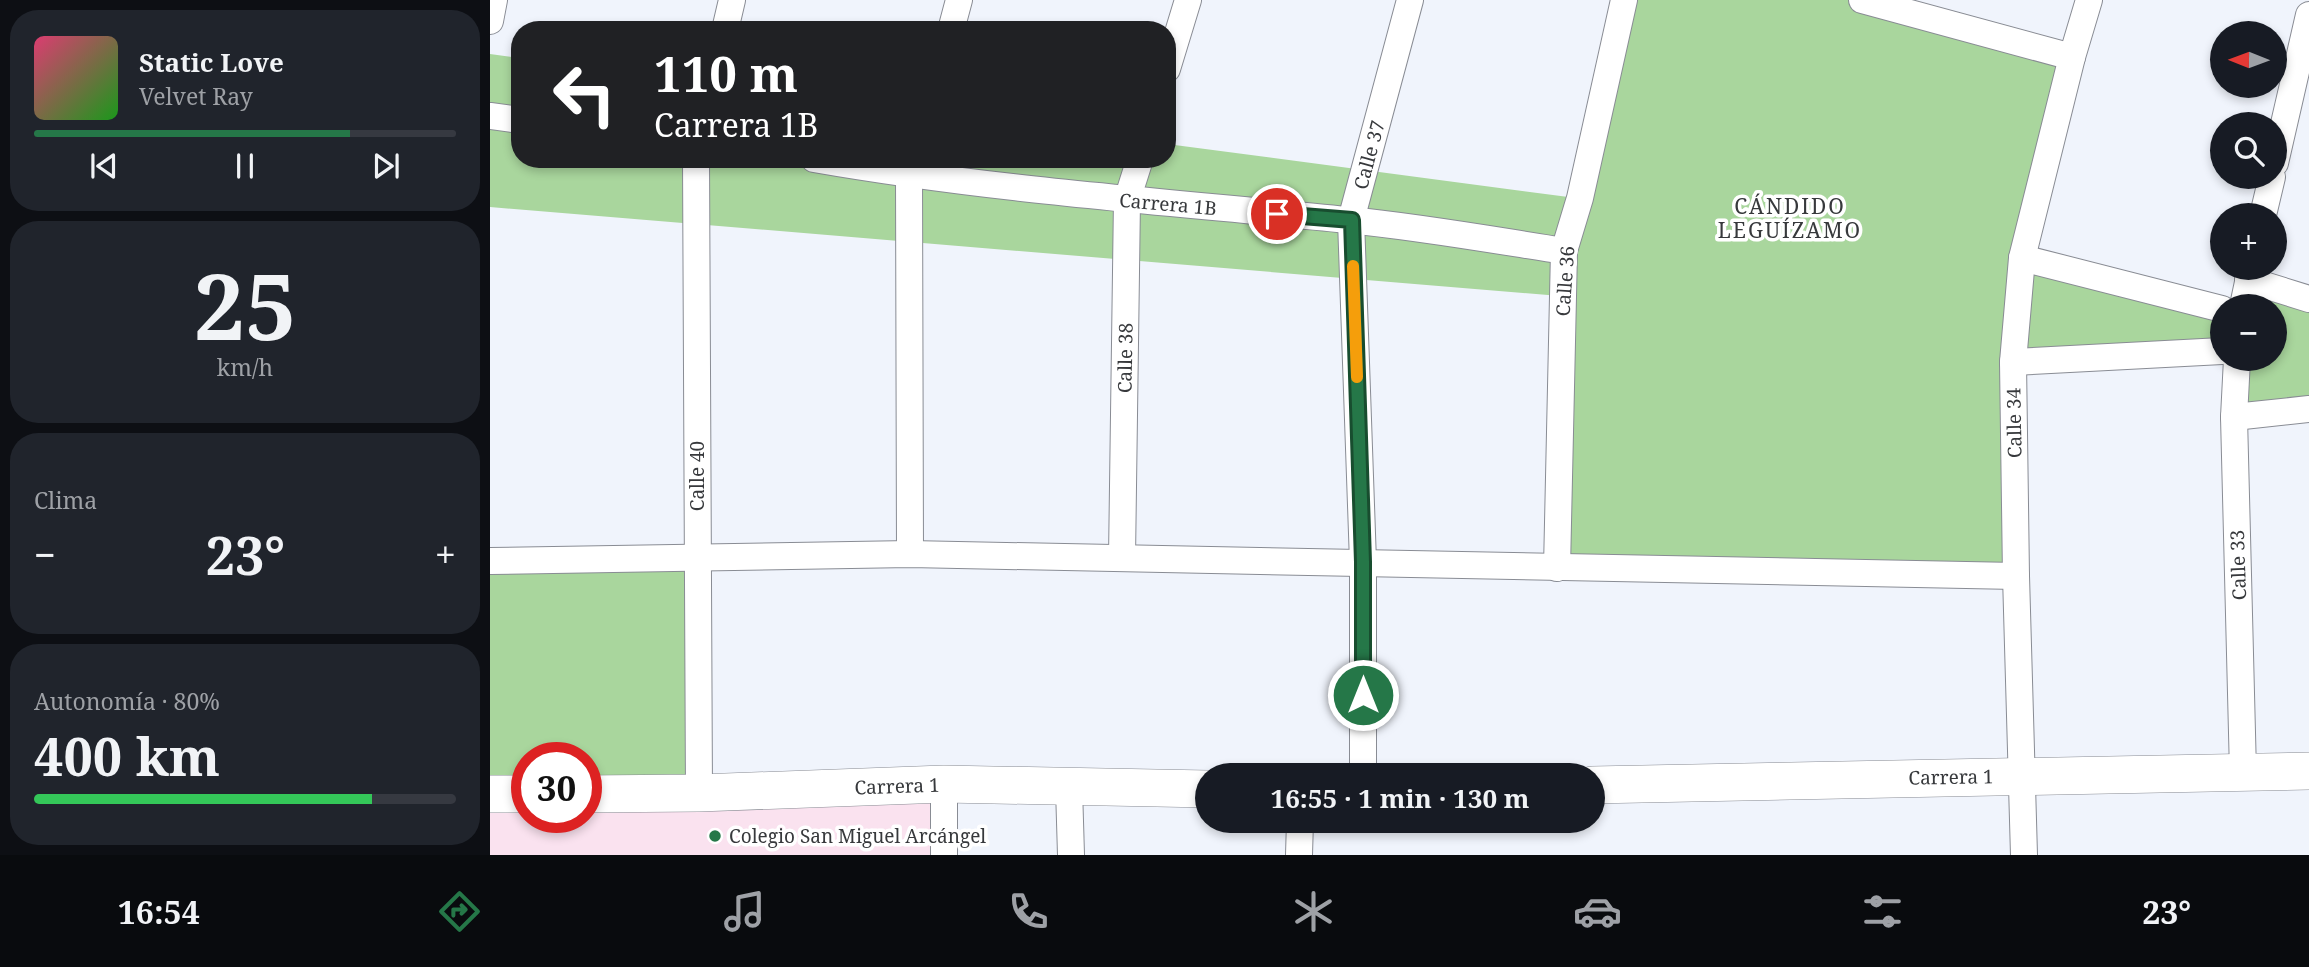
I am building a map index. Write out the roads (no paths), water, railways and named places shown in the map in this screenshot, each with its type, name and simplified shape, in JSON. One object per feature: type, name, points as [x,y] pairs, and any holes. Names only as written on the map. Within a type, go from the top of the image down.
[{"type":"main road","name":"Carrera 1","points":[[1605,785],[2309,771]]},
{"type":"main road","name":"Carrera 1","points":[[602,794],[944,785],[1195,789]]},
{"type":"main road","points":[[490,794],[511,794]]},
{"type":"street","points":[[490,21],[494,0]]},
{"type":"street","points":[[727,21],[732,0]]},
{"type":"street","points":[[953,21],[959,0]]},
{"type":"street","points":[[1176,39],[1188,0]]},
{"type":"street","name":"Calle 37","points":[[1363,763],[1363,562],[1352,220],[1410,0]]},
{"type":"street","name":"Calle 36","points":[[1556,568],[1564,251],[1580,198],[1625,0]]},
{"type":"street","points":[[1862,0],[2073,57]]},
{"type":"street","name":"Calle 34","points":[[2024,855],[2016,576],[2014,362],[2022,258],[2090,0]]},
{"type":"street","points":[[2287,112],[2309,15]]},
{"type":"street","points":[[490,116],[511,119]]},
{"type":"street","name":"Calle 40","points":[[696,168],[699,793]]},
{"type":"street","points":[[910,555],[911,168]]},
{"type":"street","name":"Carrera 1B","points":[[917,168],[1127,201],[1352,220],[1564,251]]},
{"type":"street","name":"Calle 38","points":[[1122,558],[1127,201],[1137,168]]},
{"type":"street","points":[[2022,258],[2210,306]]},
{"type":"street","points":[[2263,280],[2309,299]]},
{"type":"street","points":[[2014,362],[2210,352]]},
{"type":"street","name":"Calle 33","points":[[2236,371],[2234,417],[2243,772]]},
{"type":"street","points":[[2234,417],[2309,409]]},
{"type":"street","points":[[490,561],[910,555],[2016,576]]},
{"type":"street","points":[[944,785],[944,855]]},
{"type":"street","points":[[1069,788],[1071,855]]},
{"type":"street","points":[[1300,833],[1300,855]]},
{"type":"place","name":"Colegio San Miguel Arcángel","points":[[715,836]]},
{"type":"district","name":"CÁNDIDO LEGUÍZAMO","points":[[1790,219]]}]
